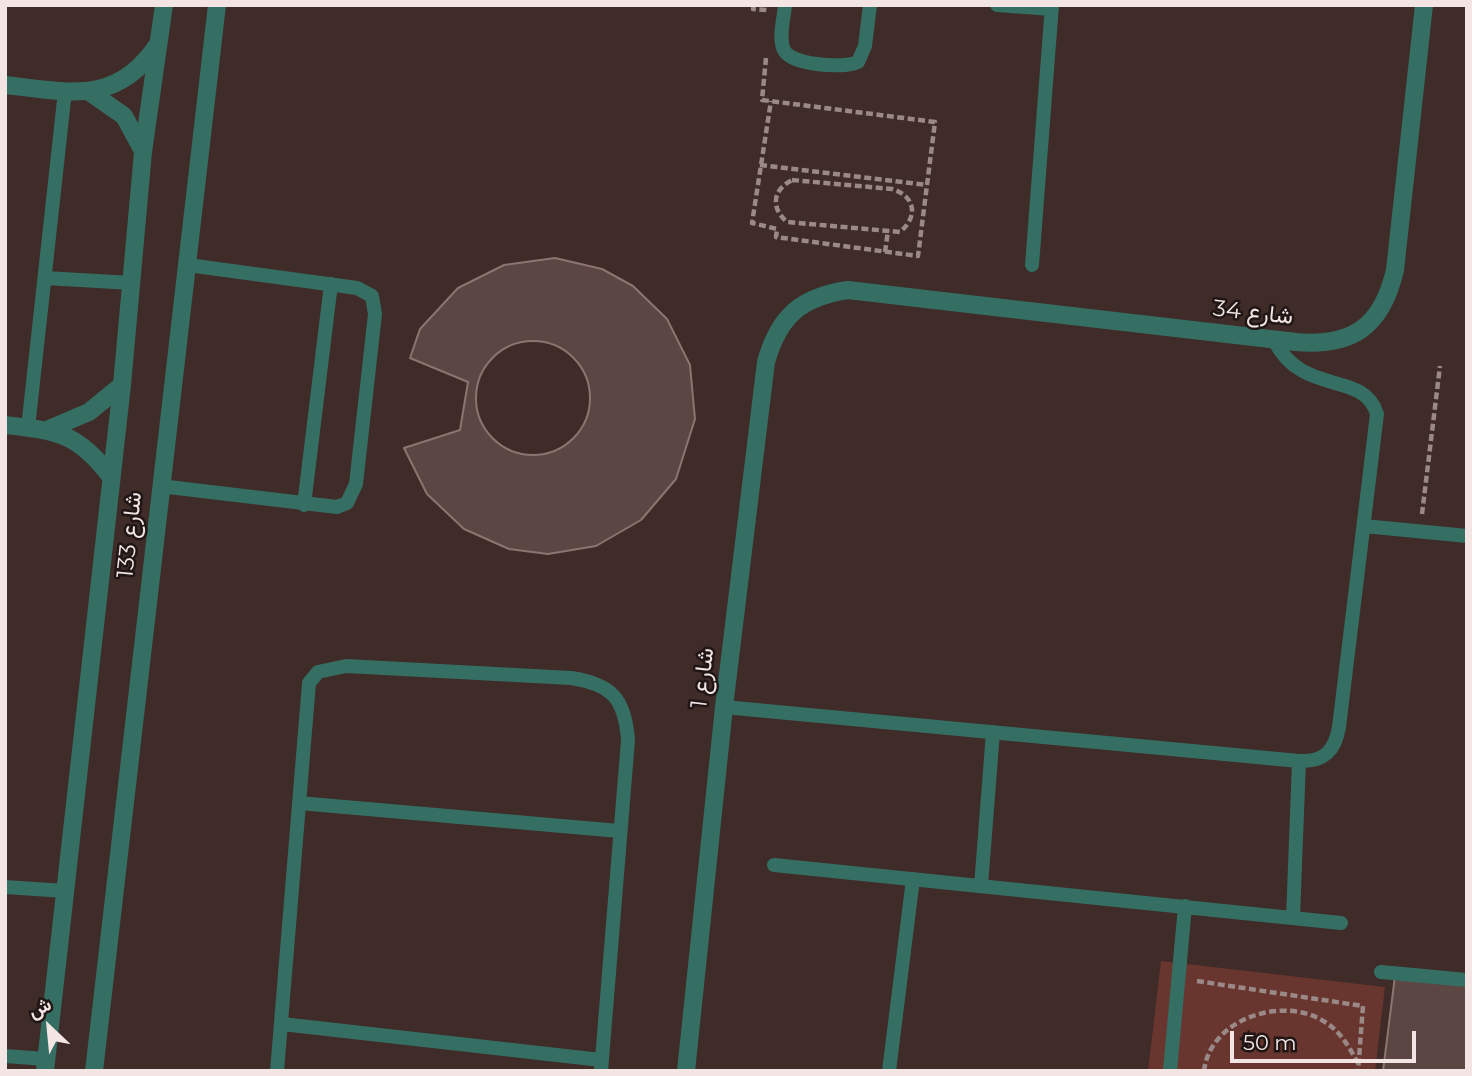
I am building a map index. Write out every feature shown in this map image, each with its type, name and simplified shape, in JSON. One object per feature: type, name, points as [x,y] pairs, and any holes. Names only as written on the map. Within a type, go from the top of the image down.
[{"type":"street","name":"شارع 133","points":[[46,1065],[122,385],[143,152],[164,5]]},
{"type":"street","name":"شارع 133","points":[[94,1071],[216,5]]},
{"type":"street","name":"شارع 34","points":[[803,303],[825,293],[848,290],[1324,345],[1350,337],[1373,320],[1389,297],[1395,270],[1424,5]]},
{"type":"street","points":[[5,85],[91,93],[131,75],[147,59],[159,41]]},
{"type":"street","points":[[91,93],[124,116],[143,152]]},
{"type":"street","name":"شارع 1","points":[[686,1071],[724,707],[766,362],[772,339],[785,319],[803,303]]},
{"type":"street","points":[[49,429],[89,412],[122,385]]},
{"type":"street","points":[[5,425],[49,429],[84,447],[111,477]]},
{"type":"lane","points":[[785,5],[782,36],[785,53],[790,59],[841,66],[858,62],[862,54],[870,5]]},
{"type":"lane","points":[[997,5],[1052,7],[1032,265]]},
{"type":"lane","points":[[28,428],[65,91]]},
{"type":"lane","points":[[160,486],[337,507],[346,503],[353,495],[357,471],[376,305],[366,290],[188,265]]},
{"type":"lane","points":[[46,278],[132,283]]},
{"type":"lane","points":[[304,505],[331,284]]},
{"type":"lane","points":[[724,707],[1298,761],[1314,762],[1328,755],[1336,742],[1377,414],[1373,401],[1364,392],[1305,375],[1281,354],[1274,340]]},
{"type":"lane","points":[[1364,526],[1467,536]]},
{"type":"lane","points":[[277,1071],[308,690],[318,672],[346,666],[571,678],[595,681],[615,695],[626,716],[628,740],[601,1065],[282,1024]]},
{"type":"lane","points":[[981,886],[993,732]]},
{"type":"lane","points":[[1293,918],[1298,761]]},
{"type":"lane","points":[[299,803],[620,831]]},
{"type":"lane","points":[[774,865],[1341,923]]},
{"type":"lane","points":[[889,1071],[913,879]]},
{"type":"lane","points":[[5,887],[65,891]]},
{"type":"lane","points":[[1170,1071],[1185,906]]},
{"type":"lane","points":[[1381,972],[1467,980]]},
{"type":"lane","points":[[5,1056],[46,1065]]},
{"type":"path","points":[[762,100],[771,101],[935,122],[918,256],[776,237],[777,229],[752,223],[771,101]]},
{"type":"path","points":[[760,165],[927,185]]},
{"type":"path","points":[[792,180],[903,193],[911,202],[914,214],[910,225],[900,232],[888,231],[787,222],[775,205],[776,194],[782,185],[792,180]]},
{"type":"path","points":[[885,252],[888,231]]},
{"type":"path","points":[[1420,532],[1440,366]]},
{"type":"path","points":[[1178,978],[1363,1006],[1358,1071]]},
{"type":"path","points":[[1204,1071],[1205,1063],[1219,1038],[1242,1020],[1268,1010],[1297,1010],[1324,1021],[1345,1039],[1359,1064]]},
{"type":"shaded area","points":[[1161,961],[1385,987],[1375,1071],[1148,1071]]},
{"type":"building","points":[[555,258],[602,269],[633,286],[667,319],[690,365],[695,419],[676,479],[641,520],[596,546],[548,554],[509,549],[464,529],[427,494],[404,448],[460,430],[468,382],[410,358],[420,329],[458,288],[504,265]]},
{"type":"building","points":[[533,341],[555,345],[574,357],[586,376],[590,398],[586,420],[574,439],[555,451],[533,455],[511,451],[492,439],[480,420],[476,398],[480,376],[492,357],[511,345]]},
{"type":"building","points":[[1395,976],[1467,985],[1467,1071],[1383,1071]]}]
